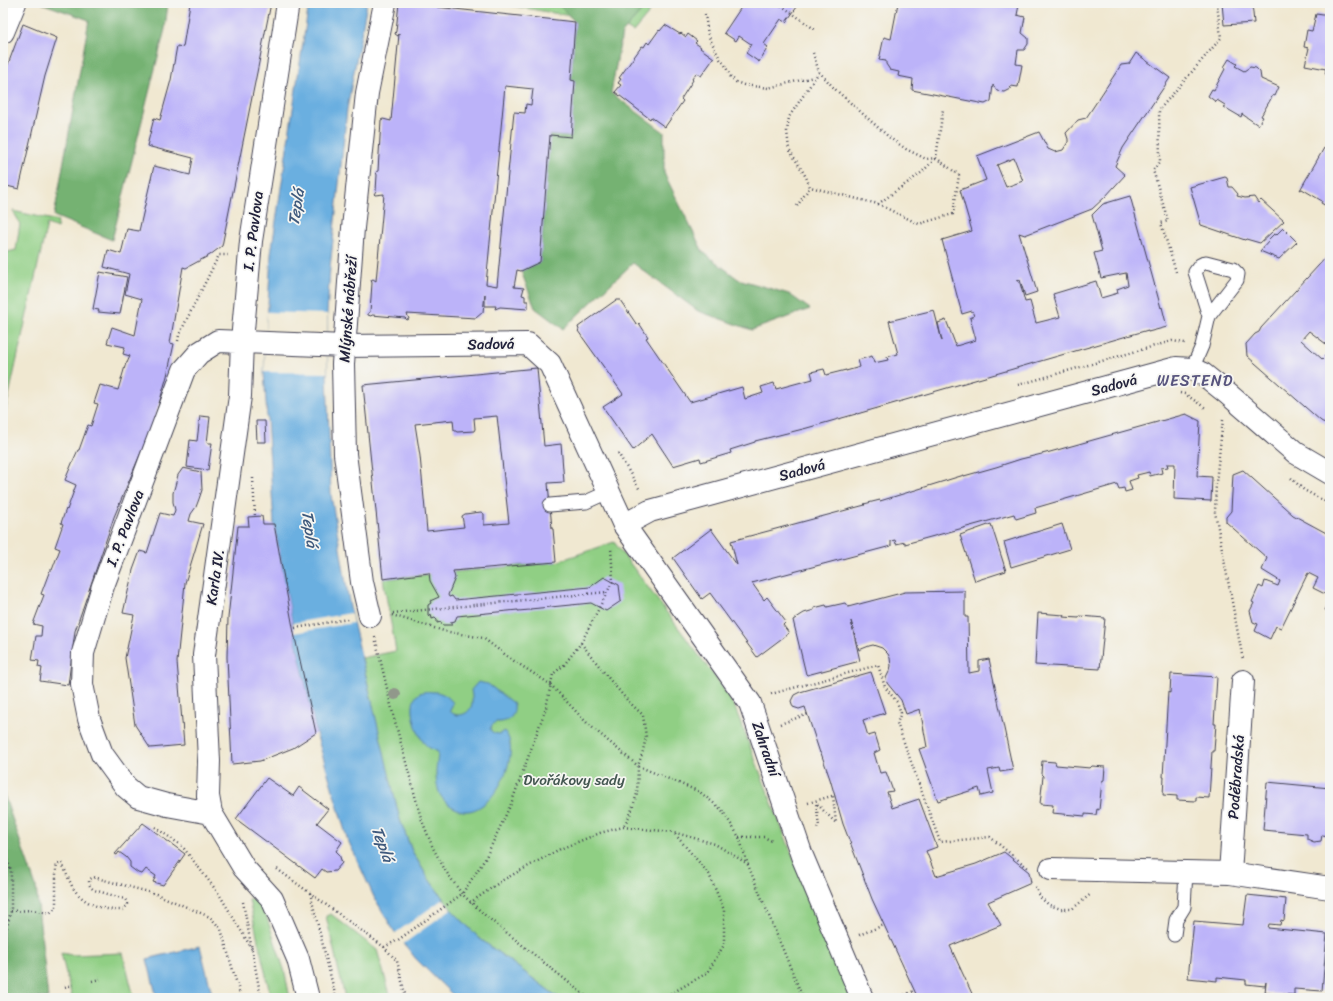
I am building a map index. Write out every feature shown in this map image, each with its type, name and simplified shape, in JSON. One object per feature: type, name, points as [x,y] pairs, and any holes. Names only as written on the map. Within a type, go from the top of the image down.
[{"type":"street","points":[[3,32],[15,3]]},
{"type":"street","name":"I. P. Pavlova","points":[[210,813],[167,805],[138,797],[126,787],[102,754],[89,719],[82,684],[83,653],[103,586],[184,370],[199,353],[218,341],[242,341],[249,255],[288,3]]},
{"type":"street","name":"Mlýnské nábřeží","points":[[369,616],[362,582],[345,454],[344,364],[336,345],[353,228],[367,93],[385,3]]},
{"type":"street","name":"Sadová","points":[[242,341],[336,345],[528,344],[550,364],[624,526],[650,511],[1176,368],[1192,369]]},
{"type":"street","name":"Karla IV.","points":[[210,813],[208,796],[209,761],[204,655],[240,396],[242,341]]},
{"type":"street","points":[[1192,369],[1203,374],[1228,394],[1296,453],[1330,473]]},
{"type":"street","name":"Zahradní","points":[[624,526],[750,702],[802,856],[862,998]]},
{"type":"street","name":"Poděbradská","points":[[1230,873],[1243,681]]},
{"type":"street","points":[[210,813],[244,868],[272,899],[298,959],[308,998]]},
{"type":"street","points":[[1041,869],[1230,873],[1330,888]]},
{"type":"lane","points":[[1192,369],[1202,346],[1209,316]]},
{"type":"lane","points":[[550,505],[586,502],[608,492]]},
{"type":"lane","points":[[1174,935],[1176,920],[1184,907],[1186,872]]},
{"type":"path","points":[[778,3],[817,31]]},
{"type":"path","points":[[1168,221],[1153,170],[1160,162],[1159,110],[1221,38],[1217,3]]},
{"type":"path","points":[[705,14],[708,35],[730,76],[736,82],[744,85],[768,88],[814,77]]},
{"type":"path","points":[[810,187],[878,204],[918,224],[953,214],[959,175],[936,158],[926,159],[906,149],[890,138],[836,90],[819,72],[812,53]]},
{"type":"path","points":[[810,187],[806,177],[789,149],[786,131],[789,117],[814,77],[819,72]]},
{"type":"path","points":[[878,204],[920,173],[936,158],[943,109]]},
{"type":"path","points":[[797,206],[810,187]]},
{"type":"path","points":[[177,342],[179,335],[219,255],[249,255]]},
{"type":"path","points":[[1011,387],[1172,341],[1202,346]]},
{"type":"path","points":[[1174,392],[1185,394],[1209,410]]},
{"type":"path","points":[[1218,416],[1228,423]]},
{"type":"path","points":[[1223,419],[1216,482],[1215,512],[1244,655],[1243,681]]},
{"type":"path","points":[[615,448],[642,494]]},
{"type":"path","points":[[1288,475],[1304,490],[1330,504]]},
{"type":"path","points":[[384,947],[398,940],[447,903],[462,894],[485,859],[511,804],[546,708],[553,674],[564,665],[581,643],[613,581]]},
{"type":"path","points":[[428,610],[608,592]]},
{"type":"path","points":[[369,616],[421,818],[445,870],[470,903],[547,967],[588,998]]},
{"type":"path","points":[[295,628],[369,616],[483,638],[511,659],[550,684],[587,723],[638,766],[700,792],[722,810],[740,837],[748,865],[803,998]]},
{"type":"path","points":[[581,643],[627,700],[644,715],[646,737],[644,751],[638,766],[636,794],[630,814],[623,827]]},
{"type":"path","points":[[770,694],[878,664],[885,687],[897,702],[901,713],[897,723],[940,842],[990,837],[1041,869]]},
{"type":"path","points":[[774,726],[808,714]]},
{"type":"path","points":[[803,804],[834,796],[836,823],[816,803],[819,826],[813,831]]},
{"type":"path","points":[[150,823],[182,846],[219,894],[252,949]]},
{"type":"path","points":[[470,903],[503,880],[560,849],[600,833],[623,827],[673,832],[716,844],[748,865]]},
{"type":"path","points":[[655,998],[672,993],[707,974],[724,945],[724,910],[709,874],[673,832]]},
{"type":"path","points":[[740,837],[764,837],[802,856]]},
{"type":"path","points":[[3,849],[11,870],[11,911],[3,944]]},
{"type":"path","points":[[11,911],[32,910],[50,913],[56,907],[57,864],[62,863],[73,887],[88,904],[113,911],[124,910],[128,904],[125,899],[90,888],[90,880],[93,877],[156,894],[210,917],[221,929],[241,998]]},
{"type":"path","points":[[275,867],[384,947],[397,961],[406,998]]},
{"type":"path","points":[[244,868],[243,903],[261,998]]},
{"type":"path","points":[[310,892],[336,998]]},
{"type":"path","points":[[859,935],[884,925]]},
{"type":"path","points":[[92,981],[100,979]]},
{"type":"path","points":[[65,987],[73,985]]},
{"type":"path","points":[[3,988],[7,998]]},
{"type":"path","points":[[897,998],[914,991]]},
{"type":"green space","points":[[41,3],[168,3],[165,29],[112,240],[54,216],[89,20]]},
{"type":"green space","points":[[506,3],[653,3],[649,13],[633,32],[601,13],[576,17],[508,5]]},
{"type":"green space","points":[[557,3],[649,3],[622,33],[611,93],[664,132],[664,173],[703,252],[738,279],[789,294],[810,309],[752,330],[698,311],[633,263],[563,329],[535,308],[521,271],[540,262],[550,135],[571,137],[575,81],[571,80],[575,22]]},
{"type":"green space","points":[[13,211],[58,221],[57,228],[47,224],[3,422],[3,253],[16,250],[20,223]]},
{"type":"green space","name":"Dvořákovy sady","points":[[614,542],[722,686],[735,708],[788,844],[852,998],[559,998],[479,938],[451,909],[428,878],[412,851],[400,820],[362,658],[396,651],[383,579],[556,562]]},
{"type":"green space","points":[[3,792],[36,887],[48,998],[3,998]]},
{"type":"green space","points":[[254,898],[265,912],[284,969],[290,998],[271,998],[249,900]]},
{"type":"green space","points":[[331,914],[377,950],[391,998],[345,998],[326,916]]},
{"type":"green space","points":[[61,953],[72,955],[123,953],[134,998],[72,998]]},
{"type":"water","name":"Teplá","points":[[309,3],[367,3],[347,109],[330,268],[327,314],[327,373],[331,495],[351,613],[400,820],[412,851],[428,878],[451,909],[479,938],[559,998],[456,998],[416,959],[394,931],[374,897],[347,838],[316,733],[294,633],[274,524],[264,372],[271,254]]},
{"type":"water","points":[[478,682],[488,684],[514,704],[514,712],[512,716],[507,720],[496,722],[492,725],[490,730],[499,734],[504,731],[510,741],[510,755],[500,786],[490,799],[478,808],[466,811],[451,806],[444,801],[440,794],[436,778],[438,752],[428,747],[423,742],[416,726],[413,709],[414,701],[417,695],[423,692],[436,692],[448,697],[453,703],[450,711],[458,715],[465,714],[472,705],[471,690]]},
{"type":"water","points":[[200,946],[213,998],[157,998],[147,959]]},
{"type":"pier","points":[[267,312],[327,314],[327,373],[264,372]]},
{"type":"pier","points":[[351,613],[353,623],[294,633],[293,623]]},
{"type":"pier","points":[[443,899],[451,909],[402,945],[394,934]]},
{"type":"building","points":[[190,3],[271,3],[222,246],[210,255],[186,268],[183,267],[170,343],[174,344],[167,376],[154,421],[114,517],[75,631],[68,685],[40,681],[42,668],[38,667],[39,661],[32,660],[36,636],[41,636],[42,626],[33,624],[44,595],[41,594],[60,549],[55,547],[63,524],[61,523],[76,485],[65,480],[79,450],[88,425],[91,426],[98,404],[94,403],[100,385],[118,390],[126,363],[130,356],[123,354],[125,347],[107,343],[112,327],[135,335],[142,299],[125,294],[129,274],[104,267],[108,250],[121,254],[127,229],[139,231],[154,166],[190,175],[193,158],[147,146],[154,118],[160,120],[171,80],[177,46],[183,47]]},
{"type":"building","points":[[399,3],[438,3],[436,7],[575,22],[571,80],[575,81],[571,137],[550,135],[540,262],[521,271],[517,270],[514,287],[524,288],[522,295],[525,296],[525,301],[528,301],[528,309],[500,307],[495,309],[496,306],[485,306],[485,294],[483,312],[476,318],[407,314],[409,319],[407,320],[405,318],[368,315],[370,312],[371,280],[373,279],[376,281],[384,194],[374,194],[376,191],[376,172],[378,171],[381,120],[391,121],[399,34],[398,36],[395,34]],"holes":[[[505,86],[533,89],[531,105],[526,104],[525,113],[514,112],[497,286],[486,284]]]},
{"type":"building","points":[[744,3],[800,3],[786,22],[781,19],[764,44],[768,47],[759,62],[746,53],[751,44],[739,36],[736,41],[724,33]]},
{"type":"building","points":[[898,3],[1022,3],[1019,5],[1017,15],[1025,17],[1022,33],[1028,38],[1028,44],[1024,50],[1018,50],[1016,64],[1022,65],[1018,87],[1011,86],[1010,89],[1004,92],[997,91],[993,85],[991,101],[985,104],[912,90],[913,79],[898,76],[899,72],[890,70],[886,64],[886,61],[879,60],[884,37],[891,39]]},
{"type":"building","points":[[1222,3],[1252,3],[1254,23],[1224,25]]},
{"type":"building","points":[[1316,14],[1330,16],[1330,75],[1325,74],[1326,69],[1305,65],[1309,48],[1304,47],[1307,30],[1312,31]]},
{"type":"building","points":[[23,24],[57,38],[45,76],[19,189],[3,185],[3,82]]},
{"type":"building","points":[[665,25],[686,37],[688,34],[697,41],[695,43],[701,47],[700,48],[714,58],[701,76],[696,73],[681,99],[683,101],[665,127],[651,117],[650,119],[615,92],[621,85],[618,83],[621,79],[619,78],[642,46],[644,47],[647,42],[649,44],[659,30],[660,31]]},
{"type":"building","points":[[1136,53],[1170,78],[1123,148],[1115,166],[1125,175],[1092,209],[1025,235],[1019,233],[1037,292],[1025,296],[1020,280],[1017,281],[1020,283],[1025,302],[1030,301],[1036,323],[1060,317],[1053,294],[1096,281],[1101,298],[1118,293],[1117,289],[1128,285],[1126,273],[1101,278],[1094,253],[1102,251],[1092,215],[1103,204],[1130,196],[1167,327],[1148,332],[1148,330],[857,414],[856,413],[807,428],[755,441],[730,450],[731,453],[701,462],[700,458],[673,466],[652,434],[633,450],[603,407],[623,394],[578,331],[578,327],[616,300],[620,300],[637,325],[639,323],[648,337],[646,338],[690,402],[742,387],[745,399],[763,393],[761,387],[774,383],[776,389],[813,379],[811,372],[824,369],[826,375],[846,371],[860,367],[858,360],[872,356],[874,363],[888,360],[887,357],[898,354],[889,321],[934,310],[942,341],[938,323],[946,320],[956,346],[976,340],[970,318],[974,316],[972,311],[962,314],[942,240],[972,231],[960,190],[986,180],[977,156],[1039,132],[1048,149],[1055,152],[1063,150],[1068,142],[1066,133],[1078,120],[1086,118],[1121,65],[1129,64]],"holes":[[[1014,158],[1023,181],[1006,187],[997,165]]]},
{"type":"building","points":[[1229,59],[1237,64],[1235,66],[1244,71],[1250,67],[1256,68],[1260,72],[1261,79],[1279,87],[1275,96],[1273,95],[1261,116],[1263,117],[1258,125],[1242,114],[1241,117],[1224,107],[1225,105],[1217,100],[1216,102],[1208,96],[1212,89],[1214,90]]},
{"type":"building","points":[[1324,148],[1330,151],[1330,208],[1321,203],[1322,201],[1302,189],[1300,190]]},
{"type":"building","points":[[1225,177],[1227,178],[1229,187],[1232,187],[1238,194],[1237,196],[1245,198],[1254,197],[1258,203],[1261,200],[1284,221],[1260,243],[1245,240],[1201,225],[1190,187]]},
{"type":"building","points":[[1283,228],[1297,242],[1279,259],[1260,251],[1274,234],[1276,235]]},
{"type":"building","points":[[1330,253],[1330,347],[1309,331],[1301,340],[1322,359],[1326,355],[1330,359],[1330,426],[1321,421],[1247,356],[1246,344],[1255,334],[1259,332]]},
{"type":"building","points":[[100,272],[127,277],[120,314],[98,312],[99,310],[93,309]]},
{"type":"building","points":[[537,368],[544,446],[561,444],[564,482],[548,483],[556,562],[453,571],[455,578],[448,595],[449,597],[452,596],[455,600],[590,587],[604,577],[619,585],[621,601],[606,611],[591,603],[457,616],[455,621],[451,622],[451,624],[453,624],[452,625],[442,625],[441,622],[437,623],[435,618],[432,619],[431,614],[429,615],[430,617],[428,615],[428,605],[431,603],[430,601],[439,597],[430,581],[429,573],[383,579],[363,385]],"holes":[[[497,416],[509,523],[484,525],[484,514],[481,512],[465,514],[462,516],[464,527],[427,531],[420,456],[415,424],[453,420],[454,430],[457,432],[474,431],[474,418]]]},
{"type":"building","points":[[1186,414],[1200,421],[1197,476],[1212,477],[1211,501],[1174,499],[1175,464],[1167,464],[1168,467],[1161,468],[1162,473],[1150,476],[1149,472],[1137,475],[1138,478],[1129,481],[1132,490],[1125,492],[1124,488],[1119,489],[1117,484],[1035,508],[1036,513],[1016,519],[1014,514],[905,544],[905,542],[896,544],[895,540],[891,541],[891,546],[752,583],[764,600],[767,597],[786,622],[783,625],[789,633],[757,657],[710,593],[702,599],[673,558],[711,529],[737,565],[731,541],[865,505],[864,504],[880,501],[964,475]]},
{"type":"building","points":[[200,416],[210,417],[207,443],[212,443],[208,470],[187,467],[190,440],[197,441]]},
{"type":"building","points":[[256,421],[265,421],[266,442],[257,442]]},
{"type":"building","points":[[183,468],[201,472],[202,490],[189,521],[203,524],[185,583],[177,662],[184,745],[150,748],[135,725],[125,658],[134,615],[123,613],[133,570],[140,551],[147,553],[160,513],[173,516],[175,510],[173,493],[178,475]]},
{"type":"building","points":[[1243,470],[1293,515],[1330,535],[1330,589],[1327,595],[1313,588],[1318,578],[1308,573],[1281,628],[1276,626],[1270,639],[1255,631],[1258,624],[1253,622],[1250,611],[1259,586],[1263,588],[1265,581],[1278,586],[1280,581],[1262,570],[1267,558],[1226,522],[1226,517],[1231,511],[1233,474]]},
{"type":"building","points":[[262,516],[263,524],[274,524],[294,633],[316,733],[293,748],[260,761],[232,764],[227,657],[228,618],[238,526],[249,526],[248,517]]},
{"type":"building","points":[[991,524],[1006,571],[975,581],[960,535]]},
{"type":"building","points":[[1062,524],[1070,549],[1011,567],[1004,542]]},
{"type":"building","points":[[965,591],[965,617],[968,617],[969,673],[979,671],[979,661],[989,659],[1013,770],[1000,772],[999,768],[988,770],[993,793],[981,796],[979,788],[938,801],[919,749],[927,747],[920,709],[906,714],[901,700],[887,683],[886,678],[891,666],[888,654],[882,648],[873,645],[859,650],[851,621],[860,661],[807,675],[793,620],[804,613],[814,610],[814,608],[826,605],[827,607],[845,603],[848,607],[905,592]]},
{"type":"building","points":[[1330,601],[1330,613],[1325,610]]},
{"type":"building","points":[[1038,613],[1064,615],[1063,617],[1079,618],[1080,616],[1105,618],[1100,669],[1035,665]]},
{"type":"building","points":[[871,672],[885,713],[863,720],[868,736],[875,734],[880,750],[874,753],[880,773],[886,772],[893,791],[887,792],[892,808],[919,799],[937,847],[926,851],[936,876],[976,864],[1004,852],[1029,872],[1031,883],[988,902],[1001,925],[950,946],[974,998],[918,998],[872,899],[843,824],[830,779],[805,707],[799,709],[793,707],[791,701],[794,695],[800,692]]},
{"type":"building","points":[[1171,674],[1217,677],[1214,724],[1216,724],[1214,751],[1212,751],[1209,798],[1196,797],[1196,801],[1177,800],[1177,796],[1163,795],[1168,692],[1170,693]]},
{"type":"building","points":[[1042,761],[1055,762],[1056,765],[1090,768],[1092,766],[1105,767],[1099,810],[1097,809],[1096,815],[1085,814],[1085,816],[1052,813],[1053,805],[1040,804],[1043,776],[1041,774]]},
{"type":"building","points":[[267,778],[293,796],[299,787],[328,809],[317,823],[342,842],[336,851],[339,854],[342,863],[335,871],[326,872],[322,869],[315,878],[236,819]]},
{"type":"building","points":[[1267,782],[1330,788],[1330,836],[1322,835],[1321,841],[1314,842],[1307,839],[1307,834],[1263,830]]},
{"type":"building","points":[[143,823],[185,854],[163,885],[153,882],[156,876],[146,869],[142,874],[138,873],[130,867],[130,862],[126,857],[119,852],[117,855],[115,854]]},
{"type":"building","points":[[1247,895],[1286,899],[1284,921],[1281,920],[1280,925],[1269,924],[1268,928],[1327,934],[1322,991],[1294,989],[1294,995],[1265,993],[1266,982],[1265,986],[1246,984],[1246,980],[1217,977],[1217,981],[1188,978],[1194,921],[1243,925]]},
{"type":"district","name":"WESTEND","points":[[1195,380]]}]
